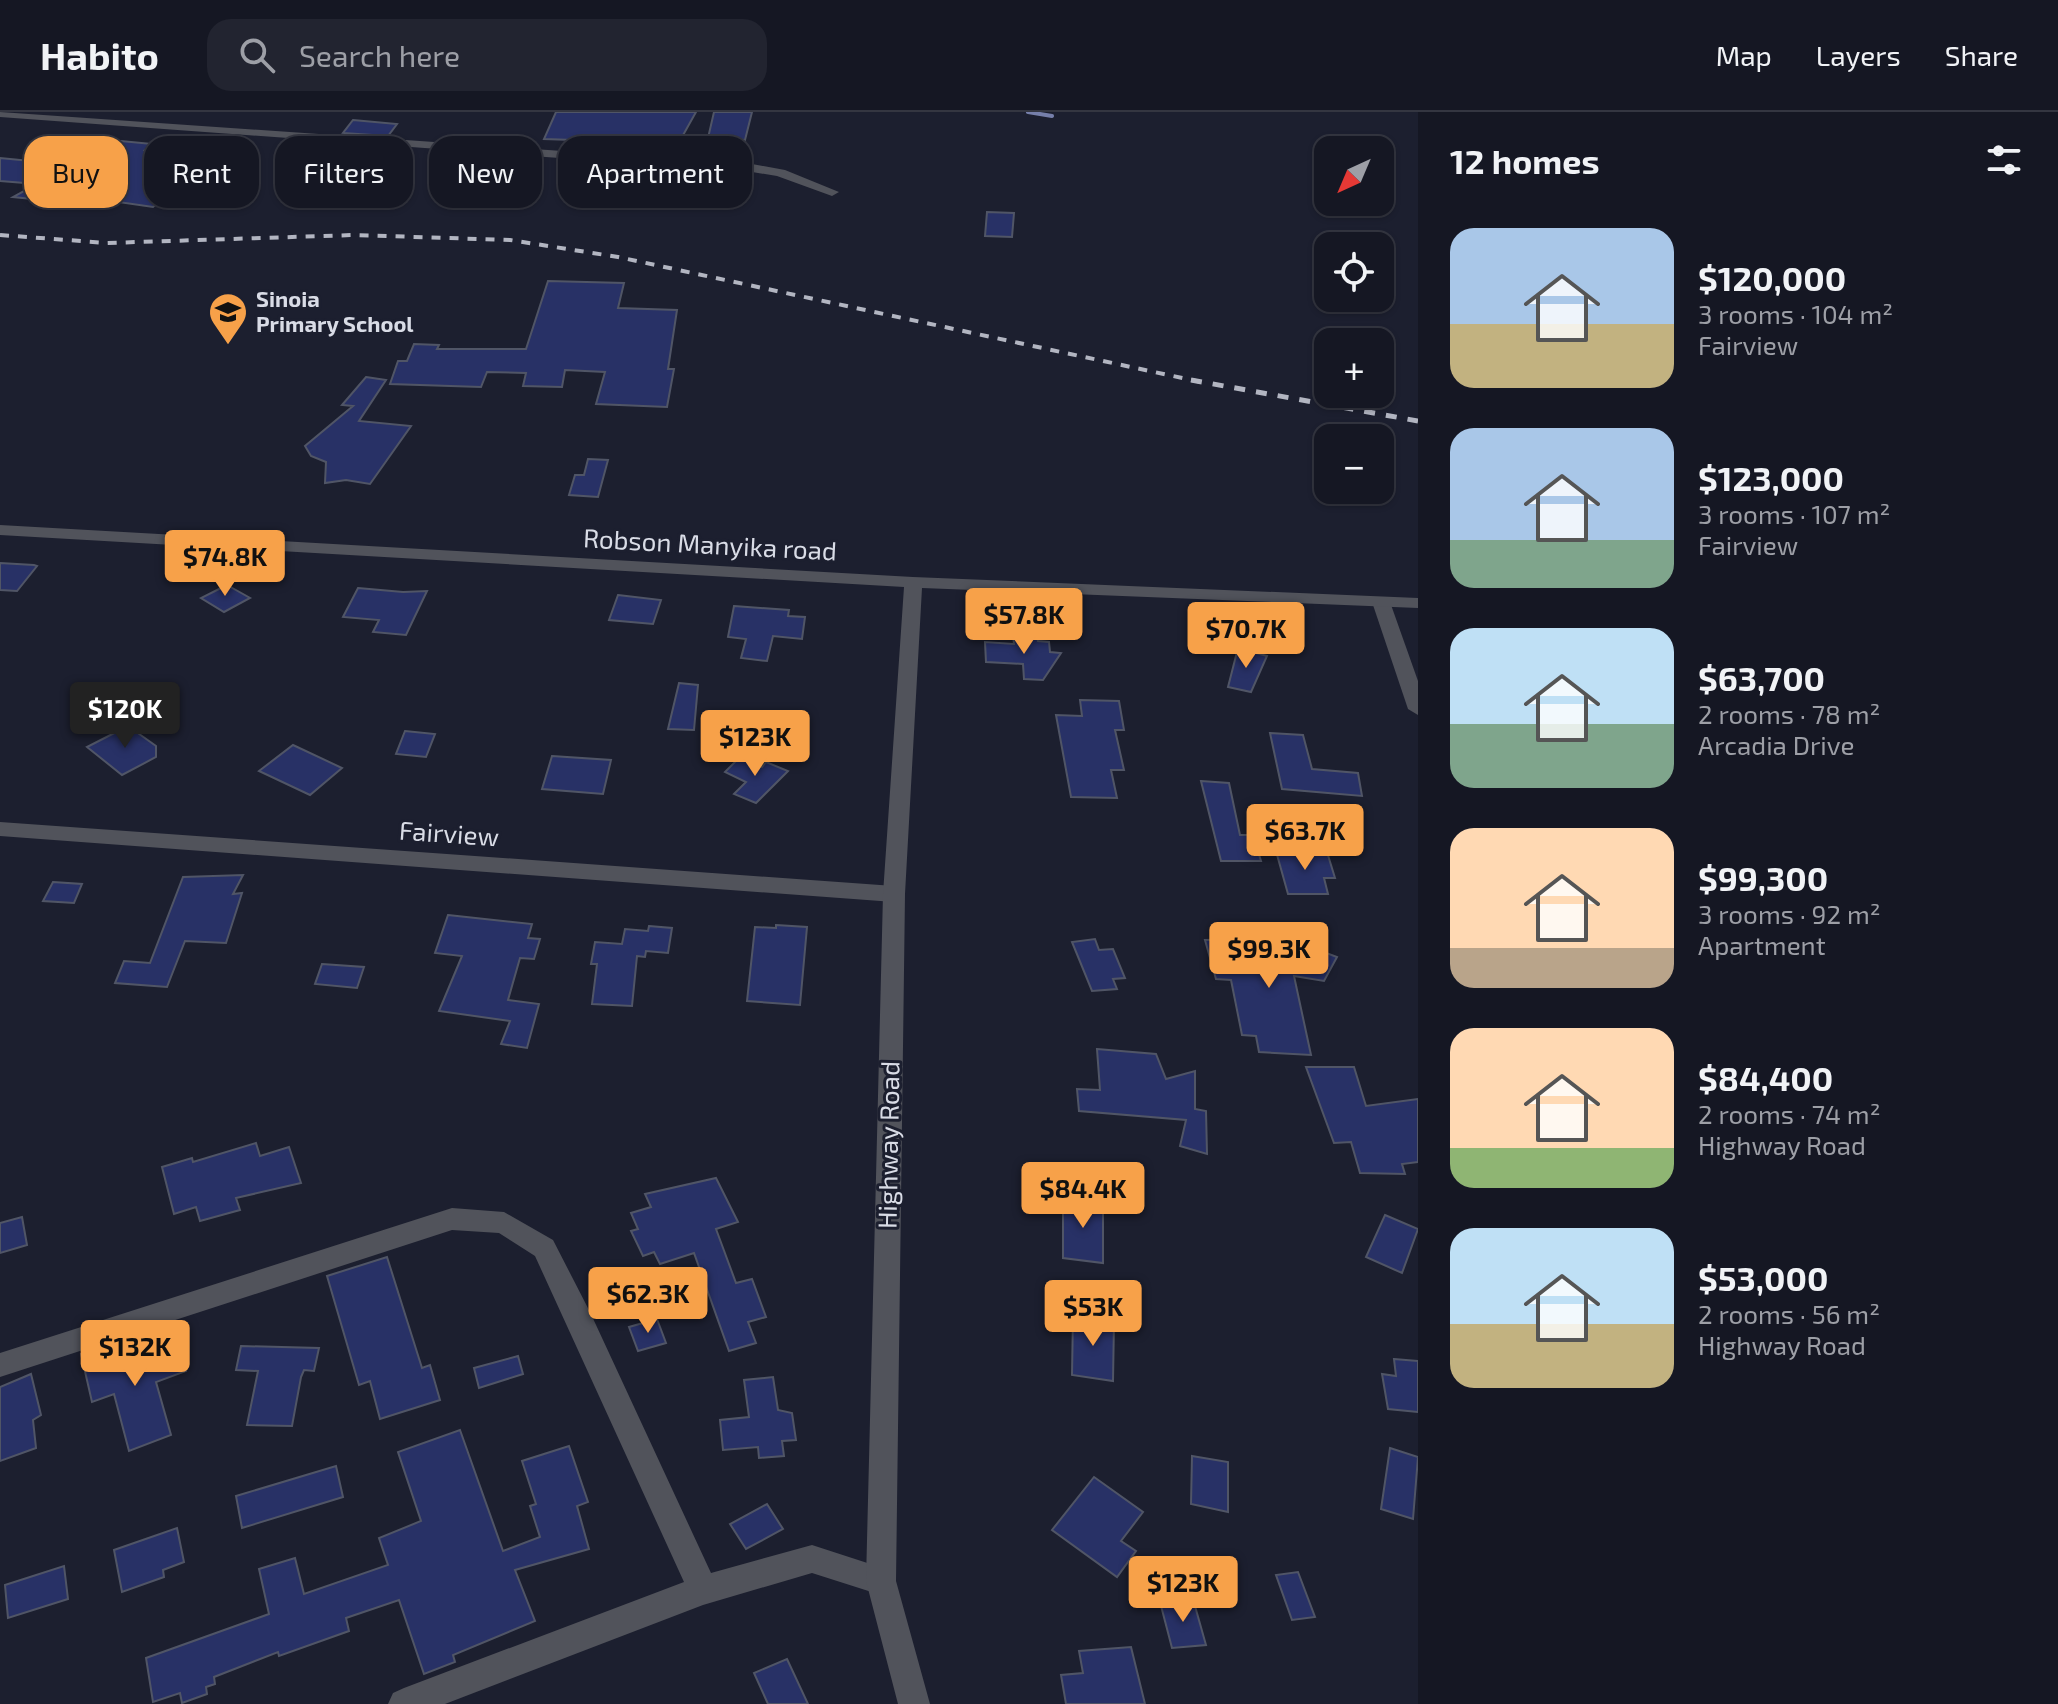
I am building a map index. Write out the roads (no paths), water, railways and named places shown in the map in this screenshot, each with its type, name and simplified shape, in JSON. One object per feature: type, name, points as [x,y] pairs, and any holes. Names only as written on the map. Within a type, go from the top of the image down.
[{"type":"street","points":[[213,130],[222,112]]},
{"type":"street","points":[[0,113],[752,168],[780,173],[832,192]]},
{"type":"street","name":"Robson Manyika road","points":[[0,530],[913,582],[1418,603]]},
{"type":"street","name":"Highway Road","points":[[913,582],[894,894],[881,1581],[914,1704]]},
{"type":"street","points":[[1381,602],[1418,709]]},
{"type":"street","name":"Fairview","points":[[0,829],[894,894]]},
{"type":"street","points":[[0,1365],[452,1219],[504,1223],[544,1248],[577,1312],[703,1590]]},
{"type":"street","points":[[404,1704],[703,1590],[812,1559],[881,1581]]},
{"type":"waterway","points":[[1028,112],[1052,116]]},
{"type":"railway","points":[[0,235],[107,243],[354,235],[510,240],[618,257],[1195,381]]},
{"type":"railway","points":[[1191,380],[1195,381]]},
{"type":"railway","points":[[1195,381],[1418,421]]},
{"type":"railway","points":[[1195,381],[1201,382]]},
{"type":"place","name":"Sinoia Primary School","points":[[228,346]]}]
